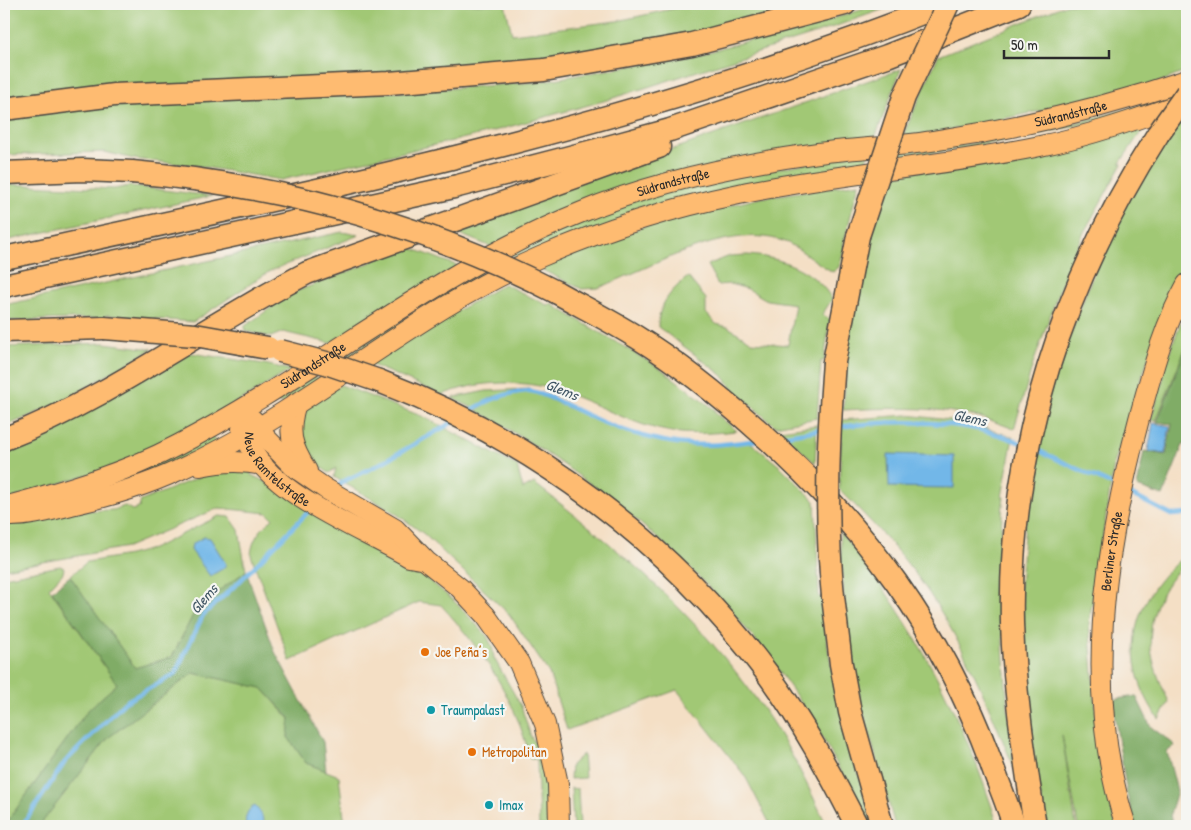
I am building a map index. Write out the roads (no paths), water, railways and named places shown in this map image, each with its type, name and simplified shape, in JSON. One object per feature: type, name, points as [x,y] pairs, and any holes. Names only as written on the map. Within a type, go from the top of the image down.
[{"type":"highway","points":[[4,109],[114,95],[389,83],[544,70],[664,50],[845,4]]},
{"type":"highway","points":[[882,826],[850,712],[841,664],[832,596],[827,492],[834,362],[858,236],[904,97],[946,4]]},
{"type":"highway","points":[[4,258],[439,162],[577,126],[692,93],[861,36],[946,4]]},
{"type":"highway","points":[[4,286],[488,178],[670,130],[887,56],[1019,4]]},
{"type":"highway","points":[[1035,826],[1015,678],[1012,570],[1018,498],[1035,413],[1055,341],[1084,269],[1111,213],[1158,134],[1187,93]]},
{"type":"highway","points":[[4,439],[49,421],[113,387],[267,293],[307,272],[718,126],[771,96]]},
{"type":"highway","points":[[4,173],[83,170],[132,172],[217,181],[272,191],[337,208],[440,241],[504,267],[556,292],[639,339],[730,405],[798,466],[848,520],[888,568],[927,628],[978,727],[1014,826]]},
{"type":"highway","points":[[4,331],[104,328],[185,334],[274,350],[326,362],[389,385],[462,417],[524,451],[582,490],[626,524],[666,560],[717,612],[766,673],[787,703],[834,782],[857,826]]},
{"type":"main road","name":"Südrandstraße","points":[[4,507],[124,470],[181,444],[269,392],[485,257],[585,210],[658,186],[736,167],[817,153],[928,142],[1059,118],[1187,80]]},
{"type":"main road","name":"Südrandstraße","points":[[179,471],[251,431],[404,332],[488,283],[538,258],[627,224],[664,211],[738,194],[1041,146],[1108,128],[1187,102]]},
{"type":"main road","name":"Berliner Straße","points":[[1126,826],[1114,791],[1101,704],[1103,609],[1116,512],[1125,473],[1158,350],[1174,308],[1187,284]]},
{"type":"main road","points":[[210,426],[232,426],[251,431],[258,403],[269,392]]},
{"type":"main road","points":[[296,403],[292,415],[291,442],[312,479]]},
{"type":"main road","name":"Neue Ramtelstraße","points":[[426,561],[409,557],[294,493],[263,465],[252,451],[249,437],[251,431],[262,435],[294,467],[395,529],[426,561],[460,588],[486,616],[519,663],[545,724],[558,784],[559,826]]},
{"type":"main road","points":[[4,516],[36,513],[84,502],[179,471],[218,462],[247,461],[263,465]]},
{"type":"water","points":[[1153,423],[1170,426],[1165,454],[1148,451]]},
{"type":"water","points":[[888,454],[954,456],[954,488],[889,487]]},
{"type":"water","points":[[204,537],[210,538],[226,564],[224,568],[210,576],[191,550],[192,544]]},
{"type":"water","points":[[255,806],[261,813],[265,826],[246,826],[247,814]]},
{"type":"waterway","name":"Glems","points":[[468,412],[497,398],[512,393],[528,391],[543,395],[623,430],[660,440],[697,445],[716,445],[758,440]]},
{"type":"waterway","name":"Glems","points":[[336,488],[344,481],[376,466],[453,422]]},
{"type":"waterway","name":"Glems","points":[[837,427],[907,422],[954,425],[1000,435],[1021,443]]},
{"type":"waterway","name":"Glems","points":[[775,437],[824,429]]},
{"type":"waterway","name":"Glems","points":[[1035,449],[1117,487]]},
{"type":"waterway","name":"Glems","points":[[1128,493],[1171,515],[1187,514]]},
{"type":"waterway","name":"Glems","points":[[22,826],[65,762],[125,702],[175,674],[203,615],[242,579],[311,509]]},
{"type":"place","name":"Joe Peña’s","points":[[425,652]]},
{"type":"place","name":"Traumpalast","points":[[431,710]]},
{"type":"place","name":"Metropolitan","points":[[472,752]]},
{"type":"place","name":"Imax","points":[[489,805]]}]
